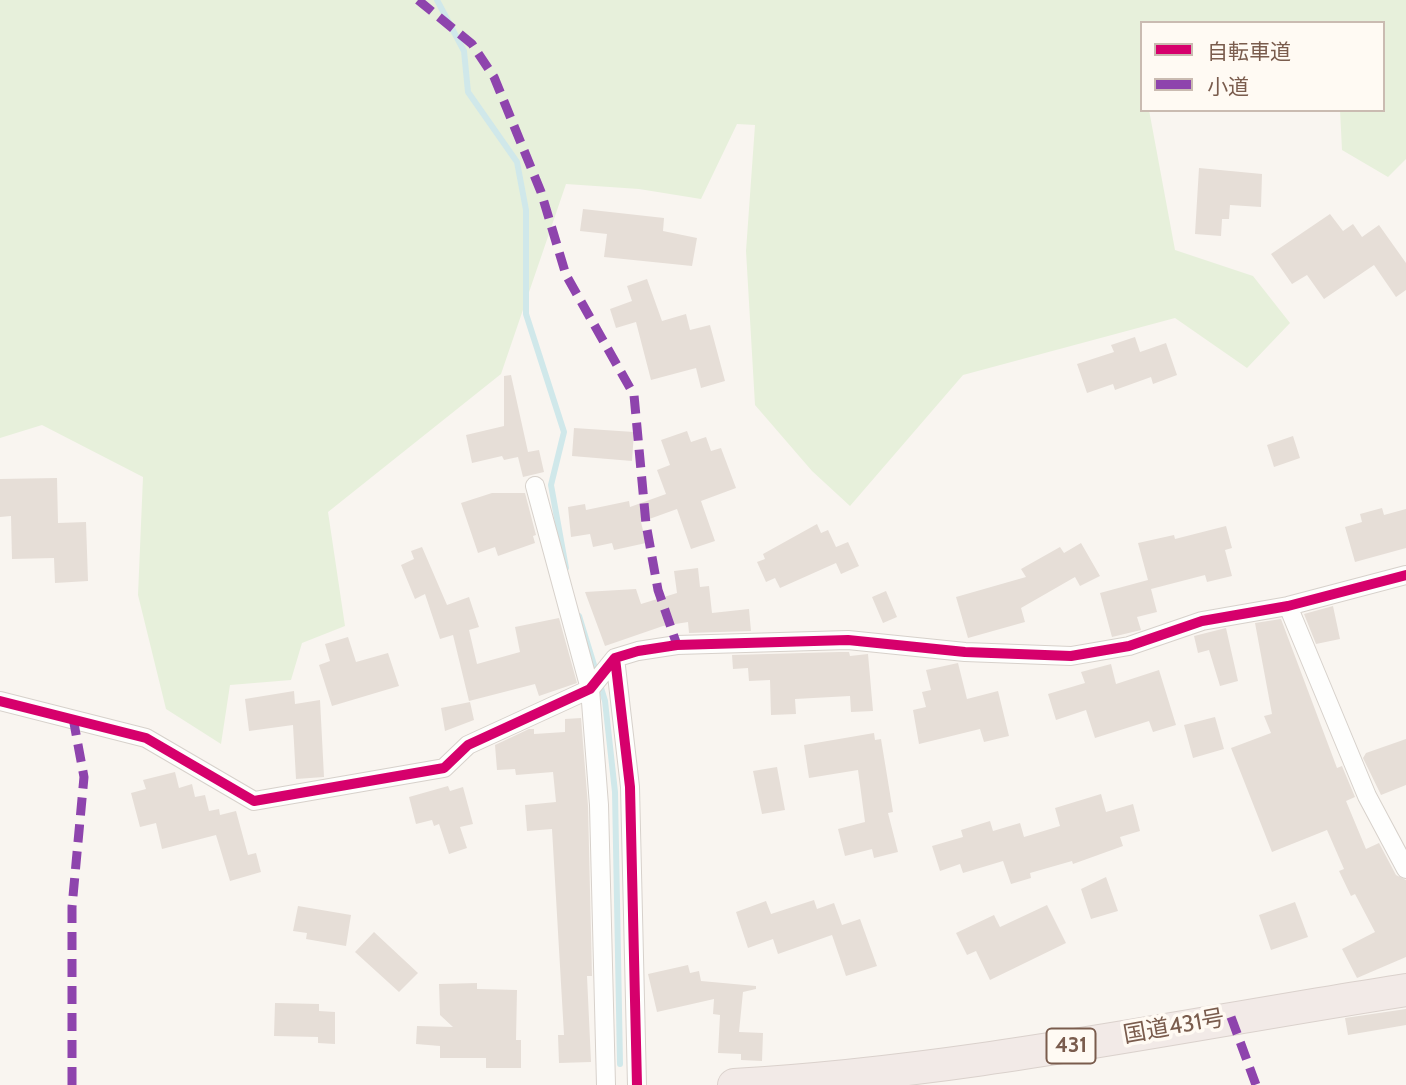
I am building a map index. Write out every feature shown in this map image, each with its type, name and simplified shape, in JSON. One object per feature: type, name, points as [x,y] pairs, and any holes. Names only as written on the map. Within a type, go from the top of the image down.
[{"type":"highway","name":"国道431号","points":[[734,1085],[983,1073],[1406,989]]},
{"type":"street","points":[[535,486],[590,689],[599,805],[606,1085]]},
{"type":"street","points":[[0,701],[146,738],[254,801],[444,768],[468,745],[590,689],[615,658],[677,645],[848,640],[965,652],[1071,656],[1129,646],[1202,621],[1288,606],[1406,575]]},
{"type":"street","points":[[1288,606],[1367,796],[1406,869]]},
{"type":"street","points":[[615,658],[630,787],[637,1085]]},
{"type":"green space","points":[[0,0],[1406,0],[1406,159],[1388,177],[1342,150],[1340,112],[1385,112],[1385,21],[1140,21],[1140,112],[1149,112],[1175,250],[1253,276],[1290,323],[1247,368],[1175,318],[963,375],[850,506],[812,471],[755,405],[746,251],[755,125],[737,124],[701,199],[639,189],[566,184],[501,374],[328,512],[345,626],[302,643],[291,680],[230,685],[221,744],[166,709],[138,595],[143,477],[42,425],[0,438]]},
{"type":"building","points":[[1199,168],[1262,174],[1261,207],[1230,205],[1229,219],[1222,219],[1221,236],[1195,234]]},
{"type":"building","points":[[583,209],[664,218],[663,231],[697,238],[692,266],[604,257],[607,234],[580,231]]},
{"type":"building","points":[[1330,214],[1343,231],[1353,224],[1362,237],[1379,225],[1406,263],[1406,290],[1396,297],[1374,265],[1324,299],[1307,275],[1292,284],[1271,254]]},
{"type":"building","points":[[647,279],[662,321],[686,314],[690,330],[710,325],[725,381],[701,388],[696,368],[651,380],[636,322],[616,328],[610,309],[632,301],[627,286]]},
{"type":"building","points":[[1135,337],[1140,352],[1166,343],[1177,375],[1153,384],[1151,377],[1115,390],[1113,384],[1087,393],[1077,364],[1114,352],[1111,345]]},
{"type":"building","points":[[511,375],[528,452],[539,450],[544,472],[523,477],[518,457],[504,460],[502,456],[472,463],[466,435],[504,426],[504,376]]},
{"type":"building","points":[[574,428],[634,432],[632,461],[572,456]]},
{"type":"building","points":[[687,431],[691,442],[706,437],[711,451],[721,448],[736,488],[701,501],[715,541],[691,549],[677,509],[641,522],[646,543],[614,550],[612,543],[593,547],[590,534],[571,537],[568,507],[585,504],[586,510],[629,501],[630,507],[666,494],[657,470],[670,465],[661,440]]},
{"type":"building","points":[[1293,436],[1300,458],[1274,467],[1267,445]]},
{"type":"building","points":[[57,478],[58,523],[86,522],[88,581],[55,583],[54,558],[12,559],[11,516],[0,517],[0,479]]},
{"type":"building","points":[[492,493],[525,493],[536,535],[533,536],[535,543],[498,556],[495,547],[478,553],[461,503]]},
{"type":"building","points":[[1382,508],[1384,515],[1406,509],[1406,548],[1355,562],[1345,527],[1362,522],[1360,514]]},
{"type":"building","points":[[817,524],[821,533],[828,530],[836,547],[848,542],[859,566],[841,574],[836,563],[780,588],[775,578],[766,582],[757,562],[765,559],[763,554]]},
{"type":"building","points":[[1226,526],[1232,548],[1225,550],[1232,576],[1207,582],[1205,575],[1151,589],[1157,612],[1137,617],[1141,630],[1112,637],[1100,593],[1148,580],[1138,543],[1174,535],[1175,539]]},
{"type":"building","points":[[1081,543],[1100,576],[1080,586],[1075,577],[1021,608],[1025,622],[968,638],[956,597],[1026,577],[1021,569],[1060,547],[1064,553]]},
{"type":"building","points":[[422,547],[447,605],[469,597],[479,627],[469,630],[477,664],[520,652],[515,627],[559,618],[577,683],[539,696],[535,684],[469,701],[453,635],[440,639],[425,594],[415,599],[401,565],[414,559],[411,551]]},
{"type":"building","points":[[698,568],[700,587],[709,586],[712,613],[749,609],[751,631],[689,633],[688,622],[663,626],[605,646],[585,592],[636,589],[641,604],[677,593],[674,571]]},
{"type":"building","points":[[886,591],[897,617],[883,623],[872,597]]},
{"type":"building","points":[[1333,606],[1340,639],[1316,644],[1304,614]]},
{"type":"building","points":[[1281,619],[1337,768],[1342,766],[1355,797],[1346,801],[1366,849],[1379,843],[1396,875],[1406,880],[1406,957],[1357,978],[1342,949],[1375,932],[1355,894],[1351,896],[1339,871],[1344,869],[1327,830],[1272,852],[1231,748],[1271,733],[1264,716],[1272,714],[1255,623]]},
{"type":"building","points":[[1226,628],[1238,681],[1220,686],[1209,650],[1198,653],[1194,636]]},
{"type":"building","points":[[348,637],[356,662],[388,653],[399,686],[332,706],[319,665],[330,661],[325,644]]},
{"type":"building","points":[[849,652],[850,656],[868,654],[873,711],[851,712],[850,696],[795,699],[796,714],[771,715],[770,680],[749,681],[748,668],[733,669],[732,655]]},
{"type":"building","points":[[958,663],[967,699],[998,691],[1009,736],[984,742],[980,729],[919,744],[913,710],[926,707],[922,692],[931,690],[926,670]]},
{"type":"building","points":[[1111,664],[1116,684],[1159,670],[1176,725],[1153,732],[1149,721],[1095,738],[1086,710],[1056,720],[1048,694],[1085,683],[1081,672]]},
{"type":"building","points":[[294,691],[295,704],[320,700],[324,777],[296,779],[293,725],[249,731],[245,699]]},
{"type":"building","points":[[470,702],[474,720],[445,731],[441,708]]},
{"type":"building","points":[[1215,717],[1224,749],[1193,758],[1184,725]]},
{"type":"building","points":[[581,718],[588,806],[592,976],[587,976],[591,1062],[559,1063],[558,1035],[564,1035],[552,829],[527,831],[525,805],[556,802],[553,772],[516,775],[515,769],[497,770],[495,745],[529,729],[534,729],[534,734],[565,732],[565,719]]},
{"type":"building","points":[[874,733],[875,740],[881,739],[893,812],[888,813],[898,852],[874,858],[872,849],[845,856],[838,829],[865,822],[858,770],[809,778],[804,745]]},
{"type":"building","points":[[1406,739],[1406,785],[1381,795],[1363,758],[1366,753]]},
{"type":"building","points":[[777,767],[785,810],[762,814],[753,771]]},
{"type":"building","points":[[175,772],[179,788],[192,784],[195,797],[205,795],[209,811],[219,809],[220,815],[236,811],[248,855],[256,853],[261,872],[230,881],[216,835],[162,849],[156,823],[140,827],[131,793],[146,789],[143,780]]},
{"type":"building","points":[[448,786],[450,791],[463,787],[473,824],[460,827],[467,848],[449,854],[439,824],[434,826],[432,820],[416,824],[409,797]]},
{"type":"building","points":[[1101,794],[1106,812],[1133,804],[1140,831],[1120,837],[1123,846],[1073,864],[1072,861],[1030,873],[1031,878],[1011,884],[1003,861],[963,873],[960,864],[940,871],[932,846],[963,837],[961,830],[990,821],[993,831],[1020,823],[1024,837],[1060,826],[1055,808]]},
{"type":"building","points":[[1106,877],[1118,911],[1091,919],[1081,889]]},
{"type":"building","points":[[814,900],[817,909],[834,903],[842,925],[860,919],[877,966],[846,976],[832,935],[778,954],[773,939],[748,948],[736,912],[766,901],[771,914]]},
{"type":"building","points":[[1295,902],[1308,937],[1271,950],[1259,915]]},
{"type":"building","points":[[1047,905],[1066,943],[990,980],[976,951],[967,955],[956,933],[994,915],[1000,927]]},
{"type":"building","points":[[298,906],[351,915],[346,946],[306,939],[307,933],[293,931]]},
{"type":"building","points":[[374,932],[418,973],[399,992],[355,952]]},
{"type":"building","points":[[688,965],[690,973],[699,971],[701,981],[756,986],[756,989],[743,992],[739,1032],[763,1033],[762,1061],[741,1060],[741,1054],[718,1053],[720,1015],[713,1014],[714,999],[657,1012],[648,974]]},
{"type":"building","points":[[477,983],[477,989],[517,990],[516,1040],[521,1040],[521,1068],[486,1068],[486,1058],[440,1058],[440,1046],[416,1044],[417,1026],[453,1027],[440,1015],[439,984]]},
{"type":"building","points":[[275,1003],[319,1004],[319,1011],[335,1012],[335,1044],[318,1043],[318,1037],[274,1036]]},
{"type":"building","points":[[1406,1009],[1406,1025],[1348,1035],[1345,1018]]},
{"type":"waterway","points":[[437,0],[464,51],[468,92],[517,162],[526,210],[526,314],[564,432],[551,485],[566,568]]},
{"type":"waterway","points":[[579,616],[605,701],[615,792],[620,1064]]},
{"type":"marked path","points":[[418,0],[472,44],[494,77],[541,192],[566,275],[634,395],[646,524],[658,590],[677,645]]},
{"type":"marked path","points":[[72,1085],[72,907],[84,777],[73,718]]},
{"type":"marked path","points":[[1231,1017],[1256,1085]]},
{"type":"cycle path","points":[[0,701],[146,738],[254,801],[444,768],[468,745],[590,689],[615,658],[638,651],[677,645],[848,640],[965,652],[1071,656],[1129,646],[1202,621],[1288,606],[1406,575]]},
{"type":"cycle path","points":[[615,658],[630,787],[637,1085]]}]
